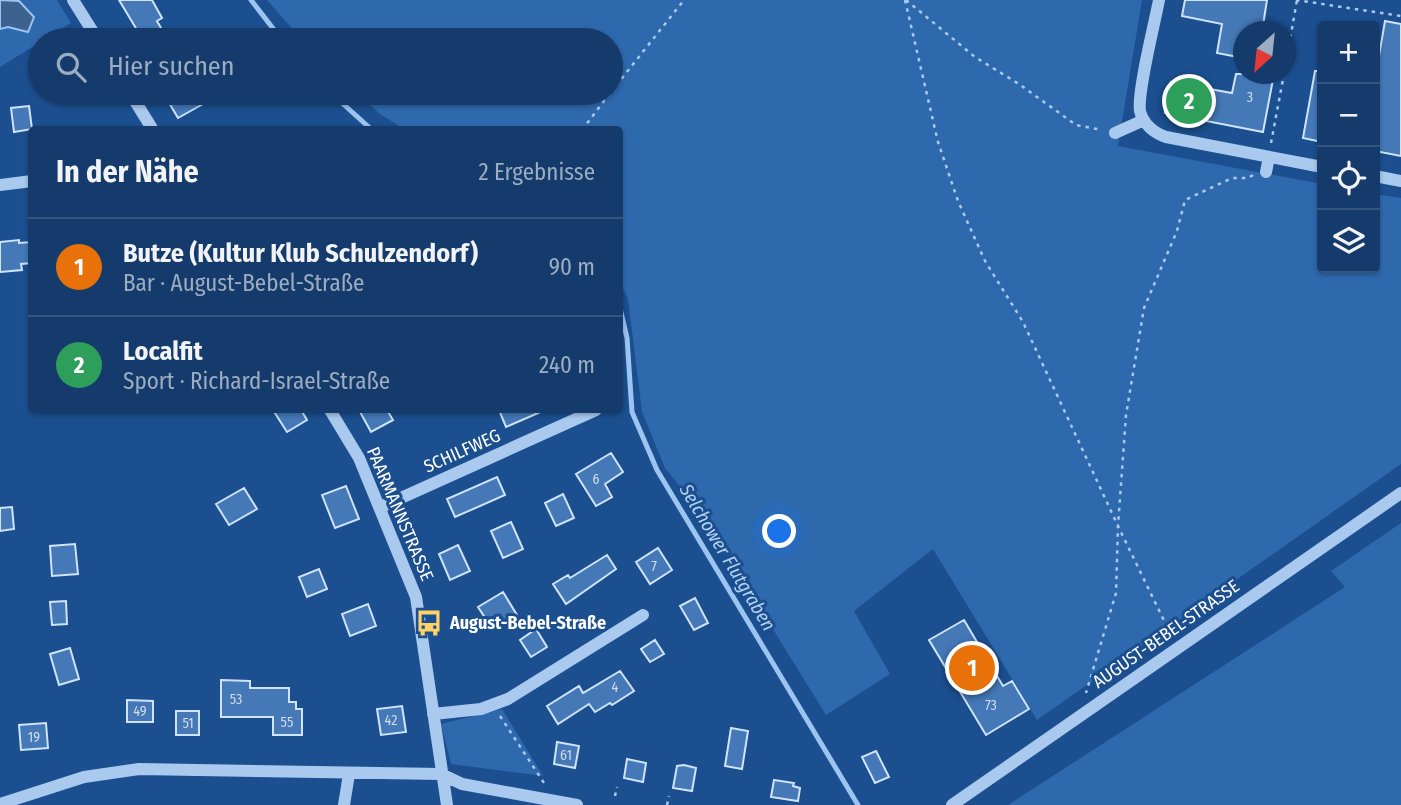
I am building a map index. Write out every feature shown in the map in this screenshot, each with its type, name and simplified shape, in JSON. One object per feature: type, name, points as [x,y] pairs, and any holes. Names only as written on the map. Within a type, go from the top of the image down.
[{"type":"street","points":[[74,0],[91,28]]},
{"type":"street","points":[[1159,0],[1140,101],[1144,120],[1157,134],[1317,166]]},
{"type":"street","points":[[138,105],[151,126]]},
{"type":"street","points":[[1115,133],[1144,120]]},
{"type":"street","points":[[1262,171],[1269,158]]},
{"type":"street","points":[[1380,177],[1401,181]]},
{"type":"street","points":[[0,185],[28,182]]},
{"type":"street","name":"PAARMANNSTRASSE","points":[[332,413],[359,458],[416,597],[447,805]]},
{"type":"street","name":"SCHILFWEG","points":[[381,507],[589,413]]},
{"type":"street","name":"AUGUST-BEBEL-STRASSE","points":[[952,805],[1401,493]]},
{"type":"street","points":[[433,714],[494,706],[643,615]]},
{"type":"street","points":[[0,804],[84,777],[139,769],[441,774],[469,786],[576,805]]},
{"type":"street","points":[[344,805],[349,774]]},
{"type":"path","points":[[623,76],[684,0]]},
{"type":"path","points":[[905,0],[975,57],[1019,83],[1076,125],[1115,133]]},
{"type":"path","points":[[905,0],[938,142],[958,201],[985,261],[1023,322],[1171,635]]},
{"type":"path","points":[[1293,21],[1296,0],[1401,16]]},
{"type":"path","points":[[1269,158],[1282,84]]},
{"type":"path","points":[[585,126],[600,105]]},
{"type":"path","points":[[1085,695],[1116,593],[1126,415],[1144,309],[1177,231],[1185,200],[1232,178],[1248,178],[1262,171]]},
{"type":"path","points":[[494,706],[544,783]]},
{"type":"path","points":[[615,796],[617,787]]},
{"type":"path","points":[[667,805],[669,796]]},
{"type":"shaded area","points":[[0,0],[57,0],[71,23],[63,28],[28,28],[28,50],[0,67]]},
{"type":"shaded area","points":[[0,0],[19,1],[34,17],[28,32],[8,27],[0,29]]},
{"type":"shaded area","points":[[267,0],[1142,0],[1118,146],[1317,183],[1317,273],[1380,273],[1380,195],[1401,198],[1401,464],[1037,720],[933,549],[854,611],[890,674],[826,715],[701,513],[665,468],[642,412],[628,299],[623,289],[623,126],[399,126],[370,105],[623,105],[623,28],[292,28]]},
{"type":"shaded area","points":[[1401,523],[1401,805],[1008,805],[1345,587],[1331,571]]},
{"type":"shaded area","points":[[502,709],[543,776],[451,764],[441,724]]},
{"type":"building","points":[[119,0],[152,0],[162,18],[157,21],[161,28],[136,28]]},
{"type":"building","points":[[1185,0],[1267,0],[1264,21],[1233,21],[1233,56],[1217,53],[1222,24],[1182,16]]},
{"type":"building","points":[[1385,21],[1401,24],[1401,156],[1380,152],[1380,50]]},
{"type":"building","points":[[1315,71],[1317,71],[1317,141],[1303,138]]},
{"type":"building","points":[[1171,82],[1232,93],[1234,84],[1272,84],[1263,132],[1165,113]]},
{"type":"building","points":[[170,105],[201,105],[178,118]]},
{"type":"building","points":[[29,106],[32,126],[28,126],[28,130],[14,132],[11,108]]},
{"type":"building","points":[[19,240],[19,243],[28,242],[28,263],[21,264],[22,270],[0,272],[0,242]]},
{"type":"building","points":[[275,413],[303,413],[307,420],[287,432]]},
{"type":"building","points":[[361,413],[389,413],[393,420],[371,432]]},
{"type":"building","points":[[500,413],[538,413],[506,427]]},
{"type":"building","points":[[611,453],[623,472],[605,484],[612,497],[596,506],[576,474]]},
{"type":"building","points":[[497,477],[505,495],[455,517],[447,499]]},
{"type":"building","points":[[346,486],[359,519],[335,528],[322,495]]},
{"type":"building","points":[[244,488],[257,509],[229,525],[216,504]]},
{"type":"building","points":[[563,494],[574,518],[556,526],[545,503]]},
{"type":"building","points":[[12,507],[14,529],[0,531],[0,508]]},
{"type":"building","points":[[511,522],[523,549],[503,558],[491,531]]},
{"type":"building","points":[[75,544],[78,574],[52,576],[50,546]]},
{"type":"building","points":[[458,545],[470,571],[450,580],[439,554]]},
{"type":"building","points":[[658,548],[672,570],[650,584],[636,562]]},
{"type":"building","points":[[607,555],[616,569],[566,604],[553,584],[568,575],[570,578]]},
{"type":"building","points":[[319,569],[327,589],[307,597],[299,577]]},
{"type":"building","points":[[503,592],[517,615],[493,630],[478,607]]},
{"type":"building","points":[[695,598],[708,623],[694,630],[680,606]]},
{"type":"building","points":[[66,601],[67,624],[52,625],[50,602]]},
{"type":"building","points":[[368,604],[376,626],[350,636],[342,614]]},
{"type":"building","points":[[964,620],[1003,686],[1012,681],[1029,709],[986,735],[929,640]]},
{"type":"building","points":[[536,629],[547,647],[531,657],[520,640]]},
{"type":"building","points":[[655,640],[664,654],[650,662],[641,649]]},
{"type":"building","points":[[70,648],[79,679],[59,685],[50,654]]},
{"type":"building","points":[[620,671],[634,691],[595,712],[589,704],[558,724],[547,706],[579,686],[583,693]]},
{"type":"building","points":[[221,680],[250,681],[250,688],[289,688],[289,702],[296,702],[296,709],[302,709],[302,735],[273,735],[273,717],[221,717]]},
{"type":"building","points":[[127,700],[153,701],[153,722],[127,722]]},
{"type":"building","points":[[402,706],[406,732],[381,735],[377,709]]},
{"type":"building","points":[[176,711],[199,711],[199,735],[176,735]]},
{"type":"building","points":[[46,723],[48,748],[21,750],[19,725]]},
{"type":"building","points":[[731,728],[748,731],[742,769],[725,766]]},
{"type":"building","points":[[557,742],[579,746],[575,768],[554,764]]},
{"type":"building","points":[[876,751],[889,777],[875,783],[862,757]]},
{"type":"building","points":[[627,759],[646,763],[643,782],[624,778]]},
{"type":"building","points":[[677,766],[696,768],[692,791],[673,788]]},
{"type":"building","points":[[774,780],[794,783],[793,786],[800,788],[798,801],[771,797]]},
{"type":"waterway","name":"Selchower Flutgraben","points":[[251,0],[273,28]]},
{"type":"waterway","name":"Selchower Flutgraben","points":[[344,105],[368,126]]},
{"type":"waterway","name":"Selchower Flutgraben","points":[[623,321],[627,338],[632,412],[657,470],[858,805]]},
{"type":"place","name":"Localfit","points":[[1189,101]]},
{"type":"place","name":"August-Bebel-Straße","points":[[429,623]]},
{"type":"place","name":"Butze (Kultur Klub Schulzendorf)","points":[[972,668]]}]
